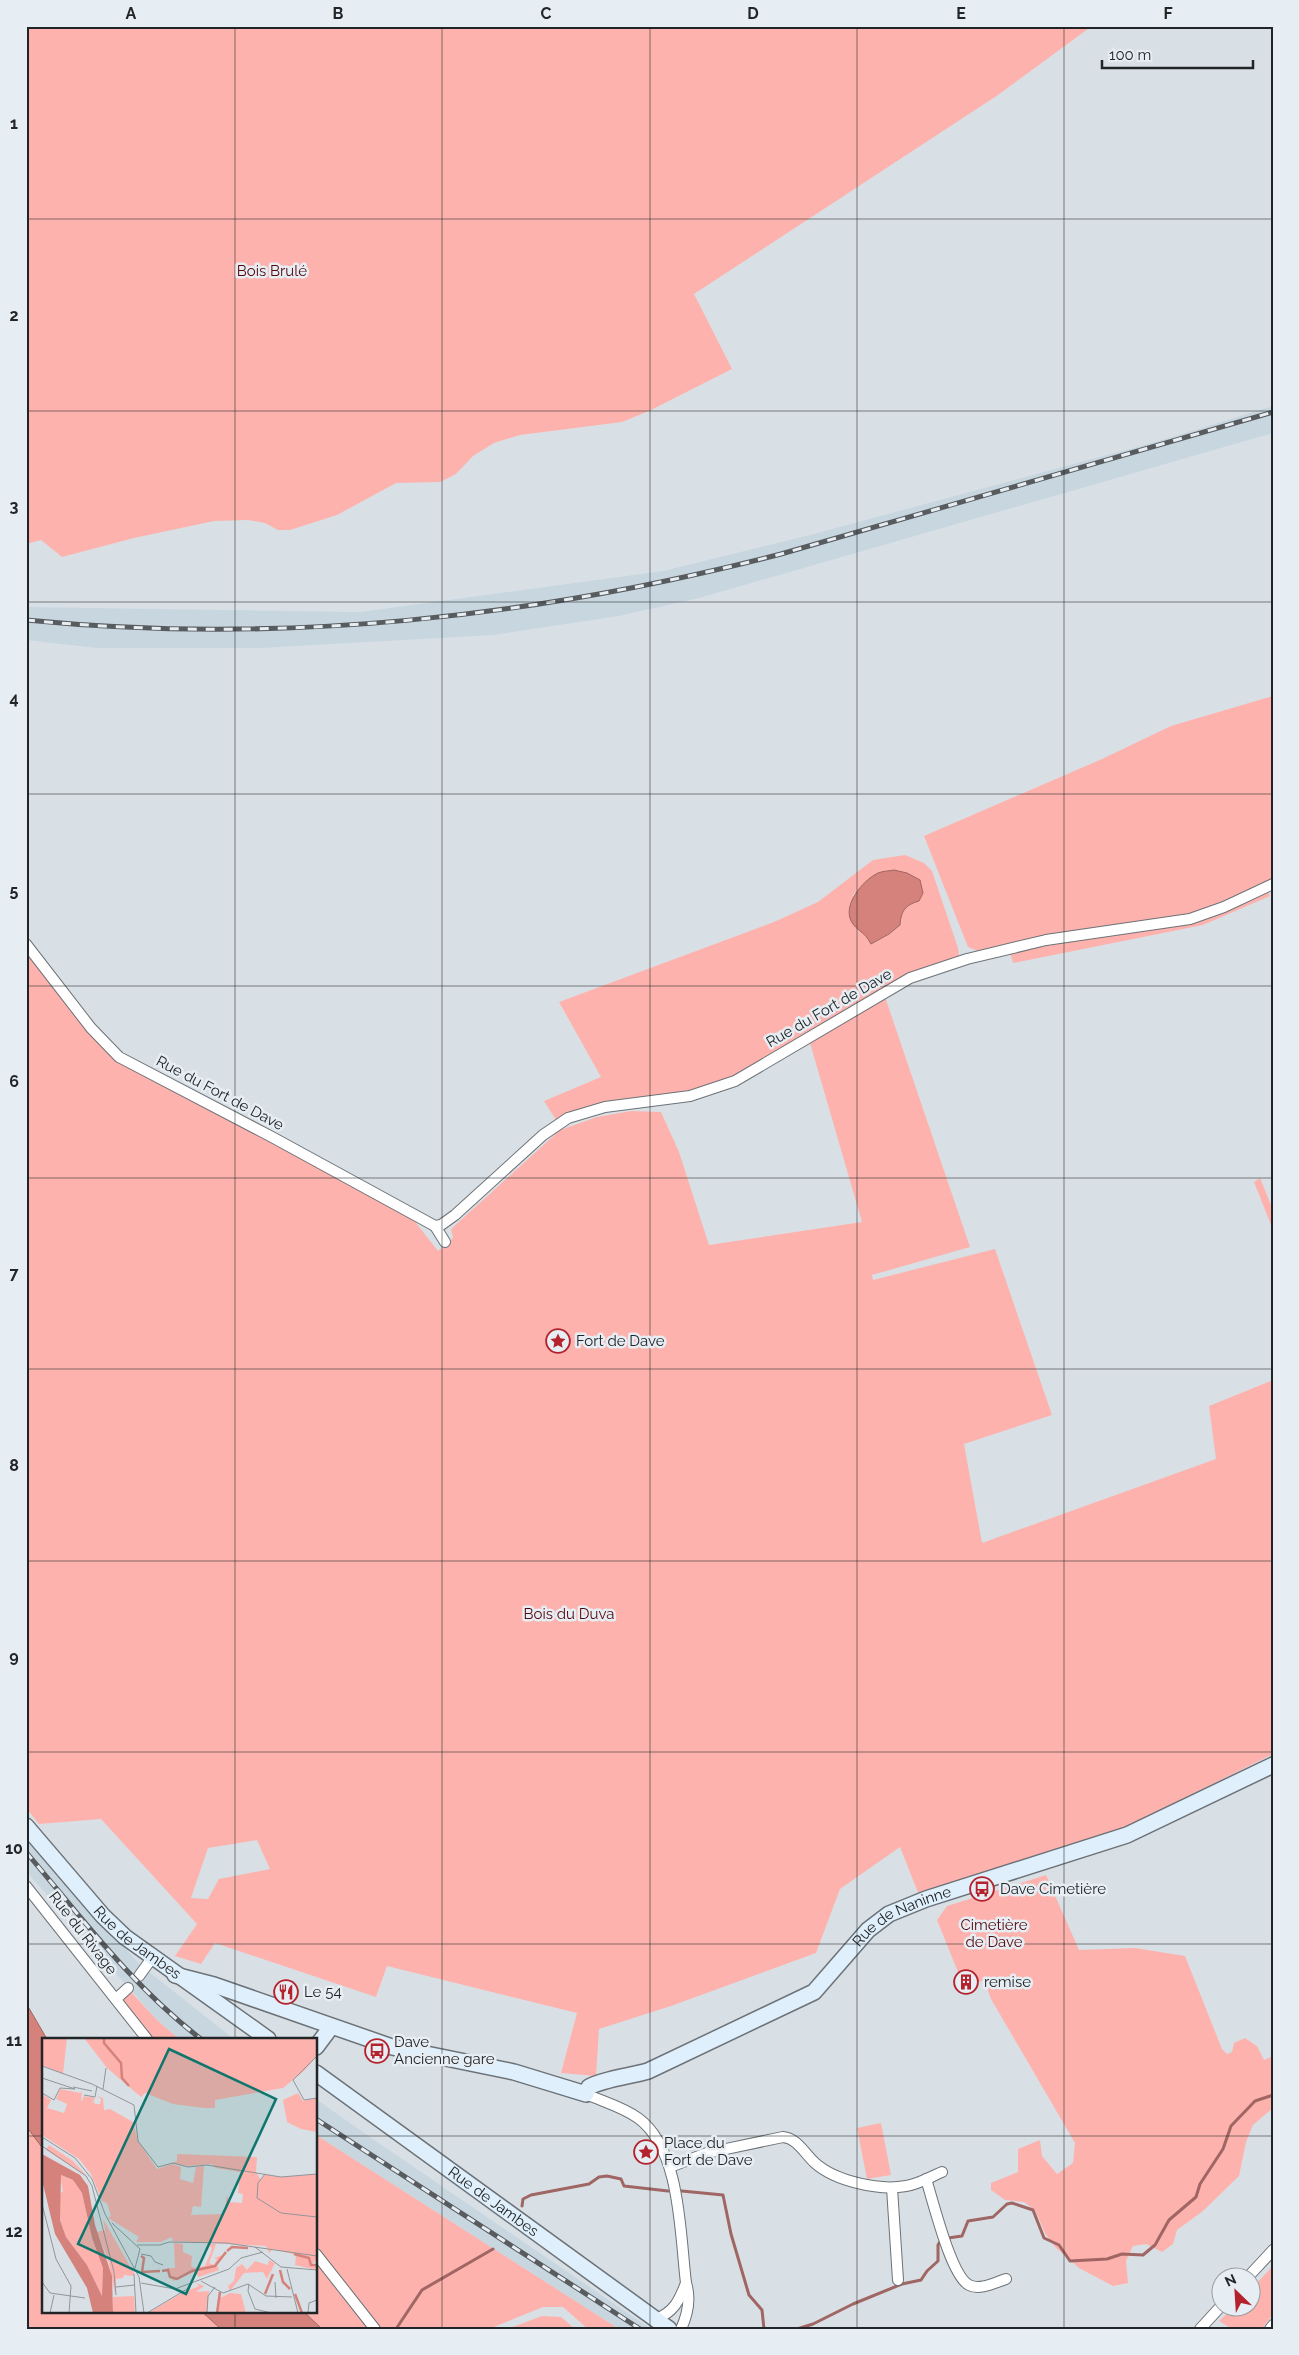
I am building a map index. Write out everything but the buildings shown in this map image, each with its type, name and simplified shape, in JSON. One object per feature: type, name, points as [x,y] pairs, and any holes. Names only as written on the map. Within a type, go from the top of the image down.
[{"type":"street","name":"Rue du Fort de Dave","points":[[435,1226],[441,1225],[455,1215],[543,1135],[568,1118],[605,1108],[690,1096],[735,1081],[910,978],[967,960],[1046,940],[1190,919],[1224,908],[1273,884]]},
{"type":"street","name":"Rue du Fort de Dave","points":[[26,944],[91,1028],[119,1057],[272,1136],[435,1226],[445,1242]]},
{"type":"street","name":"Rue de Naninne","points":[[586,2094],[589,2087],[595,2083],[648,2071],[814,1992],[868,1930],[889,1914],[926,1899],[1127,1835],[1273,1765]]},
{"type":"street","name":"Rue de Jambes","points":[[26,1826],[103,1916],[152,1958],[267,2038]]},
{"type":"street","name":"Rue du Rivage","points":[[26,1886],[147,2038]]},
{"type":"street","name":"Rue du Rivage","points":[[139,1976],[152,1958]]},
{"type":"street","points":[[175,1975],[214,1985],[392,2046],[514,2072],[586,2094],[626,2111],[640,2120],[659,2142],[670,2167],[675,2190],[686,2283],[689,2293],[688,2305],[681,2329]]},
{"type":"street","name":"Rue du Rivage","points":[[116,1999],[128,1988]]},
{"type":"street","points":[[318,2044],[332,2027]]},
{"type":"street","name":"Rue de Jambes","points":[[318,2074],[669,2329]]},
{"type":"street","points":[[670,2167],[707,2153],[783,2137],[794,2140],[814,2162],[831,2174],[844,2180],[892,2188],[908,2186],[942,2172]]},
{"type":"street","points":[[926,2179],[957,2272],[970,2286],[987,2285],[1006,2279]]},
{"type":"street","points":[[892,2188],[898,2280]]},
{"type":"street","points":[[1256,2268],[1273,2250]]},
{"type":"street","points":[[318,2257],[375,2329]]},
{"type":"street","points":[[656,2320],[670,2313],[676,2306],[686,2283]]},
{"type":"street","points":[[1200,2329],[1212,2316]]},
{"type":"street","points":[[1270,2329],[1273,2325]]},
{"type":"shaded area","points":[[1273,406],[1273,433],[699,598],[619,616],[493,635],[262,648],[97,648],[26,640],[26,607],[360,612],[663,571],[810,535],[1159,441]]},
{"type":"shaded area","points":[[894,870],[907,873],[920,880],[923,893],[919,901],[910,904],[905,909],[901,916],[900,925],[871,944],[853,924],[849,910],[851,902],[860,888],[872,877],[880,872]]},
{"type":"shaded area","points":[[26,1832],[139,1964],[233,2038],[178,2038],[158,2021],[26,1871]]},
{"type":"shaded area","points":[[26,2003],[46,2038],[42,2038],[42,2147],[26,2126]]},
{"type":"shaded area","points":[[318,2100],[651,2329],[619,2329],[318,2136]]},
{"type":"shaded area","points":[[202,2312],[304,2312],[322,2329],[221,2329]]},
{"type":"green space","name":"Bois Brulé","points":[[26,26],[1092,26],[998,95],[694,294],[732,369],[649,411],[622,422],[520,435],[494,443],[473,456],[456,474],[440,482],[396,483],[337,515],[290,530],[278,530],[265,523],[248,520],[214,521],[134,538],[62,557],[41,540],[26,544]]},
{"type":"green space","points":[[1273,696],[1273,879],[1225,902],[1178,917],[1042,937],[978,951],[968,947],[924,836],[1102,759],[1171,726]]},
{"type":"green space","points":[[905,855],[924,863],[932,871],[959,955],[904,977],[733,1076],[704,1087],[580,1109],[556,1120],[544,1101],[601,1077],[559,1002],[774,922],[818,902],[873,860]],"holes":[[[879,873],[909,904],[901,912],[900,925],[871,944],[864,932],[853,895]]]},
{"type":"green space","points":[[1268,891],[1270,896],[1203,925],[1013,963],[1010,952],[1192,922]]},
{"type":"green space","name":"Bois du Duva","points":[[26,951],[66,1004],[115,1059],[409,1214],[438,1251],[453,1238],[451,1229],[560,1130],[597,1117],[631,1111],[661,1112],[679,1152],[709,1245],[862,1222],[810,1043],[885,997],[970,1247],[872,1275],[873,1280],[995,1249],[1052,1415],[964,1444],[982,1543],[1216,1459],[1209,1406],[1273,1380],[1273,1754],[1117,1831],[919,1895],[900,1847],[840,1889],[816,1953],[671,2006],[599,2029],[596,2076],[561,2073],[577,2013],[387,1966],[376,1997],[215,1943],[201,1964],[175,1956],[197,1924],[101,1819],[39,1824],[26,1808]],"holes":[[[257,1840],[270,1869],[219,1879],[208,1899],[191,1898],[208,1848]]]},
{"type":"green space","points":[[1260,1178],[1273,1210],[1273,1230],[1254,1182]]},
{"type":"green space","name":"Cimetière de Dave","points":[[1046,1875],[1079,1950],[1135,1948],[1185,1956],[1222,2049],[1227,2054],[1232,2052],[1234,2043],[1245,2038],[1257,2046],[1264,2060],[1273,2056],[1273,2108],[1253,2125],[1246,2142],[1239,2176],[1203,2211],[1177,2230],[1173,2244],[1162,2252],[1146,2244],[1133,2246],[1126,2261],[1128,2283],[1113,2286],[1079,2268],[1055,2247],[1045,2233],[1035,2210],[1024,2202],[1005,2200],[991,2190],[991,2183],[1018,2172],[1018,2149],[1040,2140],[1042,2156],[1057,2174],[1073,2163],[1075,2143],[991,1999],[984,1980],[964,1987],[937,1920],[947,1906]]},
{"type":"green space","points":[[130,1991],[158,2021],[178,2038],[152,2038],[122,1999]]},
{"type":"green space","points":[[881,2123],[891,2175],[867,2179],[857,2128]]},
{"type":"green space","points":[[26,2126],[42,2147],[42,2312],[202,2312],[221,2329],[26,2329]]},
{"type":"green space","points":[[318,2136],[619,2329],[588,2329],[563,2307],[543,2307],[489,2329],[380,2329],[318,2250]]},
{"type":"green space","points":[[318,2264],[369,2329],[322,2329],[304,2312],[318,2312]]},
{"type":"green space","points":[[1273,2266],[1273,2314],[1262,2329],[1232,2329],[1219,2321],[1222,2318],[1262,2318],[1262,2278]]},
{"type":"green space","points":[[542,2316],[561,2317],[575,2329],[507,2329]]},
{"type":"waterway","points":[[948,2238],[962,2236],[968,2221],[993,2217],[1007,2204],[1012,2203],[1033,2210],[1044,2238],[1059,2245],[1070,2261],[1107,2259],[1122,2254],[1143,2255],[1155,2245],[1169,2220],[1196,2197],[1200,2184],[1223,2149],[1231,2126],[1255,2101],[1273,2095]]},
{"type":"waterway","points":[[522,2206],[523,2199],[531,2195],[589,2184],[599,2177],[607,2176],[621,2179],[624,2186],[668,2191]]},
{"type":"waterway","points":[[682,2191],[723,2195],[731,2234],[749,2295],[762,2310],[764,2329]]},
{"type":"waterway","points":[[797,2329],[813,2324],[853,2304],[902,2284],[921,2280],[927,2271],[938,2261],[938,2245],[941,2240]]},
{"type":"waterway","points":[[396,2329],[422,2290],[493,2249]]},
{"type":"railway","points":[[26,620],[122,627],[217,629],[312,627],[407,620],[500,610],[594,595],[688,576],[781,554],[1273,412]]},
{"type":"railway","points":[[26,1852],[130,1974],[176,2019],[200,2038]]},
{"type":"railway","points":[[318,2120],[640,2329]]},
{"type":"place","name":"Fort de Dave","points":[[558,1341]]},
{"type":"place","name":"Dave Cimetière","points":[[982,1889]]},
{"type":"place","name":"remise","points":[[966,1982]]},
{"type":"place","name":"Le 54","points":[[286,1992]]},
{"type":"place","name":"Dave Ancienne gare","points":[[377,2051]]},
{"type":"place","name":"Place du Fort de Dave","points":[[646,2152]]}]
